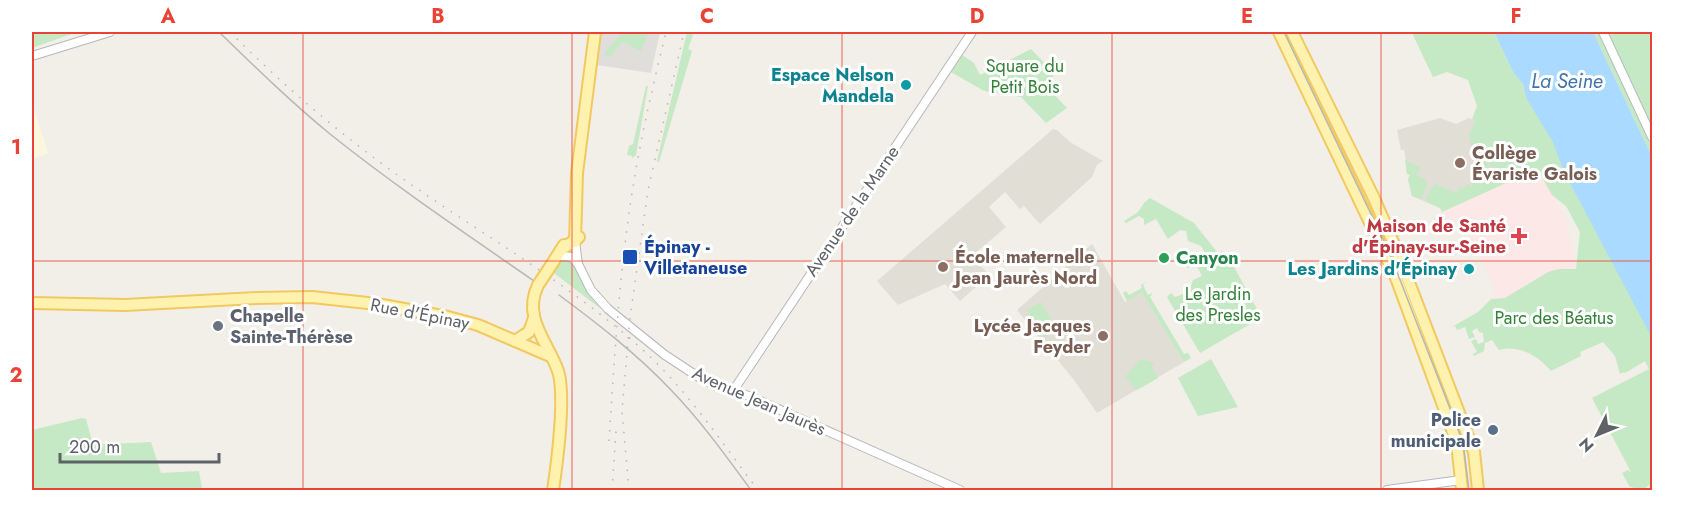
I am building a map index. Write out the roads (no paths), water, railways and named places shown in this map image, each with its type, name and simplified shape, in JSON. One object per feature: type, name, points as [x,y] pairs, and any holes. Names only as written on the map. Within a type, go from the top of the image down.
[{"type":"main road","points":[[577,243],[575,207],[577,173],[595,32]]},
{"type":"main road","points":[[1280,32],[1395,275],[1451,423],[1459,451],[1462,485]]},
{"type":"main road","points":[[1292,32],[1394,243],[1463,419],[1474,452],[1478,485]]},
{"type":"main road","points":[[556,259],[577,243],[582,195],[580,156]]},
{"type":"main road","points":[[553,490],[561,386],[557,369],[534,318],[533,298],[538,285],[569,235],[575,207]]},
{"type":"main road","name":"Rue d'Épinay","points":[[32,303],[125,305],[312,297],[377,304],[448,317],[478,325],[550,356]]},
{"type":"main road","points":[[515,341],[529,332],[534,318]]},
{"type":"street","points":[[32,56],[110,32]]},
{"type":"street","name":"Avenue de la Marne","points":[[733,391],[972,32]]},
{"type":"street","points":[[1603,32],[1653,137]]},
{"type":"street","name":"Avenue Jean Jaurès","points":[[577,243],[583,276]]},
{"type":"street","name":"Avenue Jean Jaurès","points":[[577,243],[578,264],[583,276],[605,306],[665,355],[709,383],[749,396],[960,490]]},
{"type":"street","points":[[556,259],[572,257],[578,264]]},
{"type":"street","points":[[1387,490],[1462,485]]},
{"type":"water","name":"La Seine","points":[[1494,32],[1593,32],[1652,157],[1652,338],[1564,172],[1553,142],[1526,98],[1523,84],[1513,72]]},
{"type":"tram line","points":[[219,32],[287,97],[330,134],[405,191],[534,281]]},
{"type":"tram line","points":[[1284,32],[1390,254],[1463,442],[1469,490]]},
{"type":"tram line","points":[[559,295],[617,340],[658,377],[703,426],[751,490]]},
{"type":"railway","points":[[230,32],[271,72],[360,147],[406,181],[557,282],[643,350],[675,382],[758,490]]},
{"type":"railway","points":[[609,441],[619,305],[630,203],[666,32]]},
{"type":"railway","points":[[629,490],[622,411],[630,318],[648,190],[684,32]]},
{"type":"railway","points":[[612,490],[616,431]]},
{"type":"place","name":"Espace Nelson Mandela","points":[[906,85]]},
{"type":"place","name":"Collège Évariste Galois","points":[[1460,163]]},
{"type":"place","name":"Maison de Santé d'Épinay-sur-Seine","points":[[1519,236]]},
{"type":"place","name":"Épinay - Villetaneuse","points":[[630,257]]},
{"type":"place","name":"Canyon","points":[[1164,258]]},
{"type":"place","name":"École maternelle Jean Jaurès Nord","points":[[943,267]]},
{"type":"place","name":"Les Jardins d'Épinay","points":[[1469,269]]},
{"type":"place","name":"Chapelle Sainte-Thérèse","points":[[218,326]]},
{"type":"place","name":"Lycée Jacques Feyder","points":[[1103,336]]},
{"type":"place","name":"Police municipale","points":[[1493,430]]},
{"type":"park label","name":"Square du Petit Bois","points":[[1025,76]]},
{"type":"park label","name":"Le Jardin des Presles","points":[[1218,304]]},
{"type":"park label","name":"Parc des Béatus","points":[[1554,318]]}]
